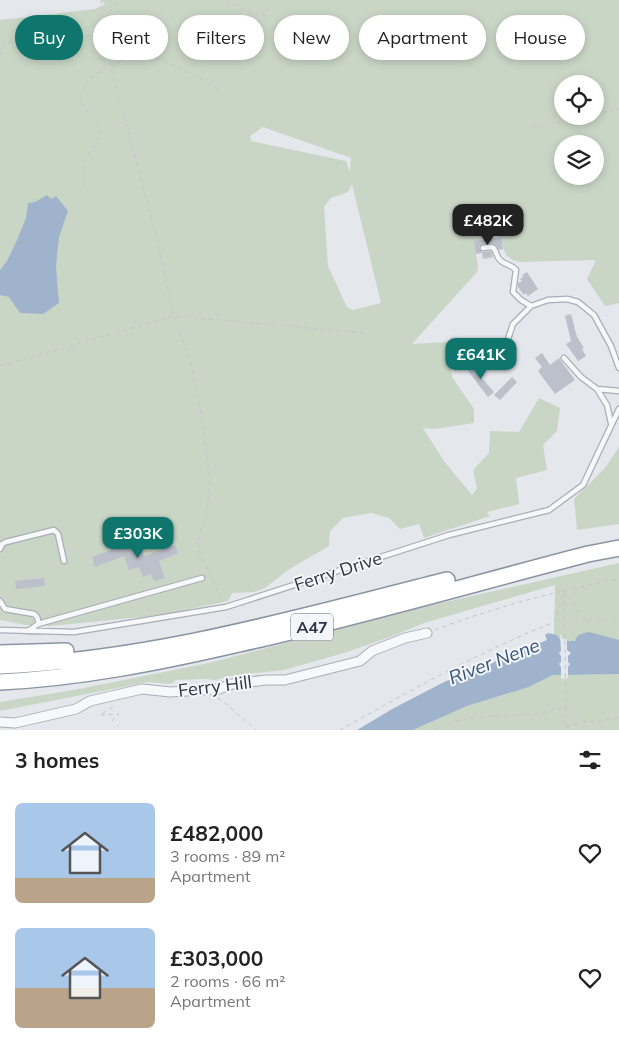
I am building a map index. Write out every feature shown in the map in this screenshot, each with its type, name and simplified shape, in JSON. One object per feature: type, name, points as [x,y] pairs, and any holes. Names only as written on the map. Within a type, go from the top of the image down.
[{"type":"highway","name":"A47","points":[[0,666],[127,654],[207,638],[273,624],[547,555],[619,540]]},
{"type":"highway","name":"A47","points":[[0,691],[116,676],[202,653],[302,630],[588,554],[619,548]]},
{"type":"highway","name":"A47","points":[[0,654],[65,651],[207,638]]},
{"type":"highway","name":"A47","points":[[0,682],[38,680],[105,671],[202,653]]},
{"type":"street","name":"Ferry Hill","points":[[0,722],[15,723],[76,709],[90,701],[142,689],[170,692],[219,689],[232,684],[285,680],[360,661],[372,651],[405,638],[427,633]]},
{"type":"lane","points":[[483,248],[491,246],[495,248],[501,261],[514,267],[516,270],[513,292],[531,306]]},
{"type":"lane","points":[[503,354],[513,324],[531,306],[557,298],[578,302],[594,315],[619,368]]},
{"type":"lane","points":[[564,358],[581,377],[597,390],[607,405],[611,425]]},
{"type":"lane","points":[[597,390],[619,391]]},
{"type":"lane","name":"Ferry Drive","points":[[0,630],[74,632],[226,607],[449,535],[549,510],[583,486],[619,409]]},
{"type":"lane","points":[[0,549],[2,544],[6,542],[54,530],[58,534],[64,561]]},
{"type":"lane","points":[[28,631],[39,624],[202,578]]},
{"type":"lane","points":[[0,601],[5,609],[34,614],[37,616],[39,624]]},
{"type":"path","points":[[101,0],[102,7],[108,13],[121,0]]},
{"type":"path","points":[[226,0],[242,9],[269,17]]},
{"type":"path","points":[[0,55],[5,43],[38,37],[93,35]]},
{"type":"path","points":[[85,186],[84,166],[99,136],[100,128],[94,116],[84,108],[81,99],[87,81],[97,73],[137,55],[152,56],[199,78],[220,91]]},
{"type":"path","points":[[111,60],[155,231],[174,316],[190,359],[206,441],[210,480],[207,512],[198,540],[200,555],[226,607]]},
{"type":"path","points":[[604,112],[619,109]]},
{"type":"path","points":[[533,128],[554,123]]},
{"type":"path","points":[[0,366],[174,316],[366,333]]},
{"type":"path","points":[[427,633],[480,613],[564,590],[619,579]]},
{"type":"path","points":[[564,590],[587,622],[619,620]]},
{"type":"path","points":[[564,590],[566,730]]},
{"type":"path","points":[[340,730],[440,674],[522,635],[555,622],[564,590]]},
{"type":"path","points":[[224,702],[256,730]]},
{"type":"path","points":[[112,720],[119,714],[100,715],[116,705]]},
{"type":"path","points":[[566,707],[577,720],[584,722]]},
{"type":"path","points":[[434,730],[446,723],[484,716],[530,715],[566,707]]},
{"type":"path","points":[[566,727],[584,722],[619,717]]},
{"type":"green space","points":[[101,0],[619,0],[619,303],[605,306],[587,279],[596,260],[519,262],[506,254],[497,229],[481,232],[482,240],[474,242],[478,266],[477,272],[412,344],[447,342],[452,377],[474,409],[474,423],[435,429],[423,428],[444,461],[472,495],[477,488],[473,470],[489,453],[490,431],[519,432],[539,398],[560,408],[557,431],[543,445],[547,470],[516,478],[519,504],[487,512],[490,516],[424,538],[419,524],[400,529],[389,518],[371,513],[343,518],[330,531],[329,546],[288,570],[265,588],[254,592],[232,593],[228,601],[161,615],[50,626],[26,625],[0,620],[0,20],[15,18],[15,60],[83,60],[83,15],[43,15],[95,9],[105,4]],"holes":[[[263,127],[351,158],[350,172],[346,161],[251,141],[250,136]],[[352,184],[381,303],[353,310],[347,307],[328,266],[324,207],[331,198],[348,192]]]},
{"type":"green space","points":[[619,447],[619,524],[577,530],[574,499],[605,468]]},
{"type":"green space","points":[[619,563],[619,730],[413,730],[467,706],[529,687],[553,675],[555,585],[424,623],[344,653],[284,670],[230,676],[215,680],[176,680],[171,684],[148,682],[0,711],[0,702],[79,689],[209,663],[428,606]]},
{"type":"water","points":[[47,195],[51,199],[56,196],[68,211],[59,237],[56,266],[59,303],[43,314],[20,313],[9,297],[0,295],[0,270],[7,261],[17,240],[26,218],[28,203],[35,202]]},
{"type":"water","points":[[589,632],[619,640],[619,674],[553,675],[529,687],[467,706],[413,730],[357,730],[446,681],[481,670],[496,661],[547,640],[545,635],[548,633],[557,635],[561,641],[575,641],[579,635]]},
{"type":"pier","points":[[560,634],[563,639],[567,639],[567,650],[571,653],[568,656],[570,664],[568,667],[568,678],[561,679],[561,667],[559,664],[561,662],[559,653],[561,651]]},
{"type":"building","points":[[501,237],[503,249],[499,250],[492,243],[482,244],[479,247],[482,252],[491,251],[493,257],[483,259],[482,253],[476,254],[474,241]]},
{"type":"building","points":[[527,272],[538,289],[528,296],[526,293],[524,295],[518,287],[518,283],[522,281],[520,279],[523,277],[522,275]]},
{"type":"building","points":[[571,314],[577,337],[584,348],[582,349],[586,356],[578,361],[566,344],[571,341],[565,316]]},
{"type":"building","points":[[542,353],[550,365],[559,358],[575,380],[555,394],[538,371],[542,367],[535,358]]},
{"type":"building","points":[[477,365],[484,375],[481,377],[494,392],[488,397],[468,371]]},
{"type":"building","points":[[512,377],[517,382],[500,400],[494,395]]},
{"type":"building","points":[[139,540],[144,556],[175,545],[178,553],[159,561],[165,578],[154,581],[151,574],[143,577],[139,567],[129,570],[124,556],[95,567],[92,557]]},
{"type":"building","points":[[44,578],[45,586],[16,589],[15,581]]},
{"type":"water label","name":"River Nene","points":[[494,661]]}]
